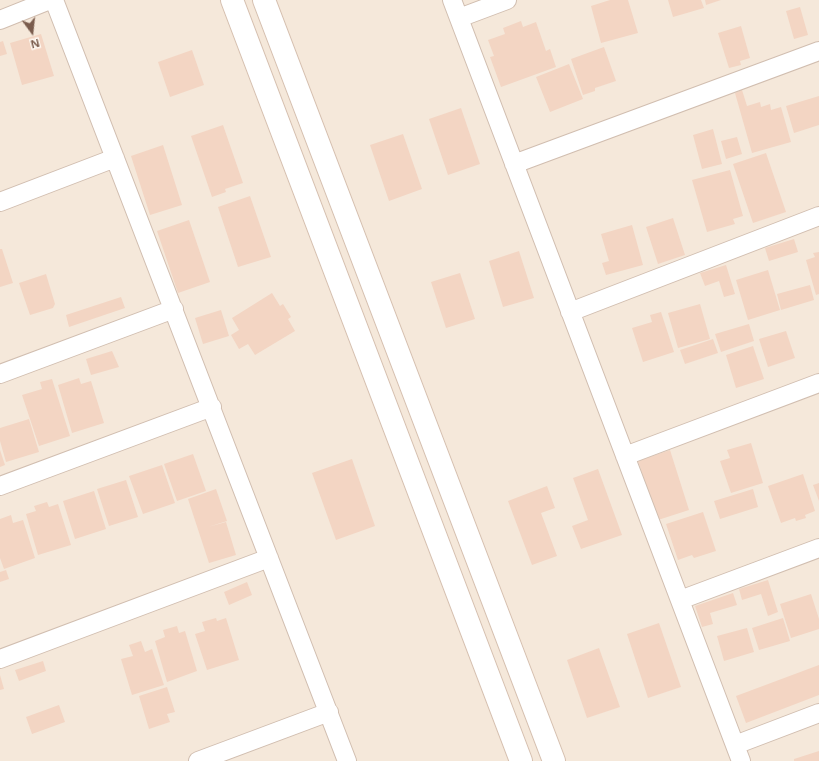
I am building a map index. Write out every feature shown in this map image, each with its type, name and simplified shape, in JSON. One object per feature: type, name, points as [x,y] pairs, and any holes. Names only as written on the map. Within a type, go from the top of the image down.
[{"type":"main road","points":[[232,0],[521,761]]},
{"type":"main road","points":[[264,0],[554,761]]},
{"type":"street","points":[[0,20],[50,0]]},
{"type":"street","points":[[54,0],[212,407],[347,761]]},
{"type":"street","points":[[452,0],[738,753],[819,713]]},
{"type":"street","points":[[459,18],[507,0]]},
{"type":"street","points":[[514,164],[819,51]]},
{"type":"street","points":[[0,202],[115,158]]},
{"type":"street","points":[[570,312],[819,216]]},
{"type":"street","points":[[0,374],[174,309]]},
{"type":"street","points":[[625,456],[819,383]]},
{"type":"street","points":[[0,486],[212,407]]},
{"type":"street","points":[[680,600],[819,548]]},
{"type":"street","points":[[0,659],[269,558]]},
{"type":"street","points":[[198,761],[329,712]]},
{"type":"shaded area","points":[[0,0],[819,0],[819,761],[0,761]]},
{"type":"building","points":[[610,0],[628,0],[638,33],[601,43],[591,6]]},
{"type":"building","points":[[668,0],[701,0],[704,8],[673,17]]},
{"type":"building","points":[[705,0],[721,0],[706,5]]},
{"type":"building","points":[[800,7],[808,35],[794,39],[786,11]]},
{"type":"building","points":[[521,21],[523,27],[536,22],[546,51],[550,49],[556,67],[501,87],[490,57],[494,56],[488,40],[505,34],[503,28]]},
{"type":"building","points":[[741,26],[750,58],[740,61],[741,65],[729,68],[718,33]]},
{"type":"building","points":[[41,34],[54,76],[22,85],[10,43]]},
{"type":"building","points":[[3,41],[7,54],[0,56],[0,42]]},
{"type":"building","points":[[604,47],[616,81],[595,88],[595,91],[583,95],[571,59]]},
{"type":"building","points":[[192,50],[204,85],[170,97],[158,62]]},
{"type":"building","points":[[569,64],[583,99],[550,112],[536,77]]},
{"type":"building","points":[[742,90],[747,106],[760,102],[761,107],[770,104],[771,110],[781,107],[791,142],[752,153],[735,93]]},
{"type":"building","points":[[819,96],[819,125],[794,133],[786,106]]},
{"type":"building","points":[[461,108],[480,164],[448,175],[429,119]]},
{"type":"building","points":[[223,125],[243,183],[225,189],[226,192],[212,197],[191,136]]},
{"type":"building","points":[[713,129],[722,164],[702,169],[693,135]]},
{"type":"building","points":[[403,134],[422,189],[389,201],[370,145]]},
{"type":"building","points":[[737,137],[742,154],[726,159],[721,141]]},
{"type":"building","points":[[163,145],[182,205],[150,215],[131,156]]},
{"type":"building","points":[[766,153],[786,212],[753,223],[733,164]]},
{"type":"building","points":[[730,170],[743,216],[733,219],[735,224],[707,232],[692,180]]},
{"type":"building","points":[[250,196],[271,257],[238,267],[218,207]]},
{"type":"building","points":[[673,218],[685,255],[658,264],[646,227]]},
{"type":"building","points":[[189,220],[210,282],[178,293],[157,231]]},
{"type":"building","points":[[632,225],[643,265],[606,275],[602,263],[609,261],[601,234]]},
{"type":"building","points":[[794,239],[798,252],[769,261],[765,248]]},
{"type":"building","points":[[0,249],[2,249],[13,283],[0,287]]},
{"type":"building","points":[[519,251],[534,298],[503,307],[489,261]]},
{"type":"building","points":[[819,252],[819,294],[816,295],[806,260],[815,257],[813,253]]},
{"type":"building","points":[[726,265],[735,294],[724,297],[719,281],[705,286],[700,273]]},
{"type":"building","points":[[768,270],[780,310],[748,320],[736,280]]},
{"type":"building","points":[[460,273],[475,319],[446,328],[431,282]]},
{"type":"building","points":[[46,274],[55,304],[53,308],[30,315],[19,283]]},
{"type":"building","points":[[810,285],[814,300],[781,310],[777,294]]},
{"type":"building","points":[[272,293],[280,306],[283,304],[291,317],[288,319],[295,331],[255,355],[248,344],[239,349],[231,335],[239,330],[232,318]]},
{"type":"building","points":[[121,297],[125,308],[69,327],[66,315]]},
{"type":"building","points":[[700,304],[710,339],[678,348],[668,313]]},
{"type":"building","points":[[221,310],[229,336],[203,344],[195,318]]},
{"type":"building","points":[[661,312],[674,352],[643,362],[632,328],[652,322],[650,315]]},
{"type":"building","points":[[749,324],[754,341],[721,352],[715,334]]},
{"type":"building","points":[[786,331],[795,358],[768,367],[759,339]]},
{"type":"building","points":[[713,339],[718,353],[685,364],[680,350]]},
{"type":"building","points":[[753,346],[764,379],[736,388],[726,355]]},
{"type":"building","points":[[112,351],[119,367],[91,375],[86,359]]},
{"type":"building","points":[[79,378],[81,384],[91,381],[104,423],[72,433],[58,385]]},
{"type":"building","points":[[52,379],[70,436],[39,446],[22,395],[42,389],[40,382]]},
{"type":"building","points":[[29,419],[39,452],[6,462],[0,441],[0,428]]},
{"type":"building","points":[[751,443],[763,483],[731,493],[720,461],[730,458],[727,450]]},
{"type":"building","points":[[0,450],[5,465],[0,467]]},
{"type":"building","points":[[670,450],[689,510],[658,520],[638,461]]},
{"type":"building","points":[[193,454],[206,491],[177,501],[164,464]]},
{"type":"building","points":[[352,459],[375,526],[336,540],[312,473]]},
{"type":"building","points":[[162,465],[175,503],[143,514],[129,476]]},
{"type":"building","points":[[598,469],[622,535],[581,549],[572,526],[588,520],[573,478]]},
{"type":"building","points":[[803,474],[815,511],[805,515],[806,518],[796,521],[795,518],[781,523],[768,486]]},
{"type":"building","points":[[126,480],[138,517],[109,526],[97,489]]},
{"type":"building","points":[[819,483],[819,501],[813,485]]},
{"type":"building","points":[[547,486],[555,508],[541,513],[557,556],[532,565],[508,501]]},
{"type":"building","points":[[216,489],[227,521],[208,527],[226,522],[236,555],[209,563],[188,499]]},
{"type":"building","points":[[753,489],[758,507],[720,519],[714,501]]},
{"type":"building","points":[[94,491],[106,529],[75,539],[63,501]]},
{"type":"building","points":[[47,502],[49,507],[58,504],[71,545],[38,555],[26,514],[36,511],[34,506]]},
{"type":"building","points":[[703,512],[716,551],[694,558],[692,555],[678,560],[666,524]]},
{"type":"building","points":[[11,515],[13,523],[23,520],[35,558],[4,569],[0,558],[0,519]]},
{"type":"building","points":[[6,570],[9,579],[0,582],[0,572]]},
{"type":"building","points":[[768,580],[778,612],[768,616],[761,594],[742,600],[739,589]]},
{"type":"building","points":[[247,582],[252,595],[229,605],[224,592]]},
{"type":"building","points":[[733,593],[737,605],[710,613],[713,624],[702,627],[695,606]]},
{"type":"building","points":[[811,594],[819,619],[819,629],[791,638],[780,604]]},
{"type":"building","points":[[216,618],[217,621],[226,618],[239,660],[207,670],[195,634],[205,631],[202,622]]},
{"type":"building","points":[[783,618],[790,641],[759,650],[752,628]]},
{"type":"building","points":[[659,623],[681,687],[648,698],[627,634]]},
{"type":"building","points":[[177,626],[179,633],[185,631],[197,671],[167,682],[155,641],[165,637],[163,630]]},
{"type":"building","points":[[747,628],[754,652],[724,661],[717,636]]},
{"type":"building","points":[[141,641],[145,652],[152,649],[164,685],[132,695],[121,659],[133,656],[129,645]]},
{"type":"building","points":[[599,648],[620,707],[587,718],[567,660]]},
{"type":"building","points":[[43,661],[46,671],[19,681],[15,670]]},
{"type":"building","points":[[819,665],[819,695],[746,723],[736,696]]},
{"type":"building","points":[[0,675],[4,689],[0,690]]},
{"type":"building","points":[[167,687],[175,712],[167,714],[170,722],[149,729],[139,696]]},
{"type":"building","points":[[59,705],[65,722],[32,734],[26,717]]},
{"type":"building","points":[[819,751],[819,761],[794,761],[794,759]]}]
